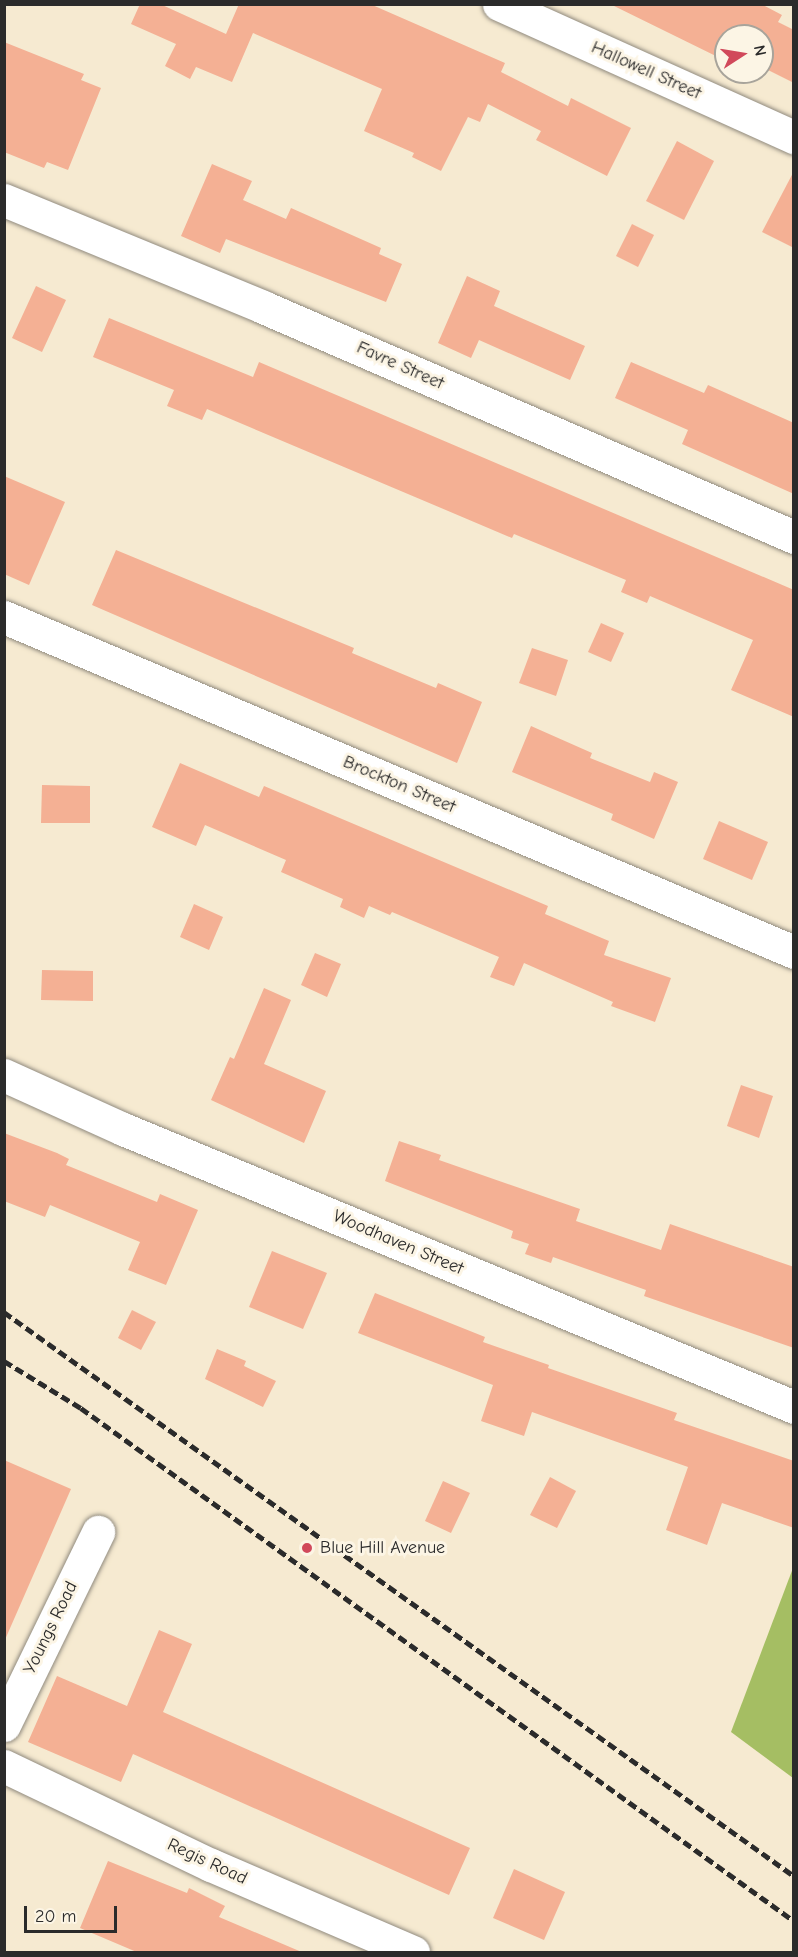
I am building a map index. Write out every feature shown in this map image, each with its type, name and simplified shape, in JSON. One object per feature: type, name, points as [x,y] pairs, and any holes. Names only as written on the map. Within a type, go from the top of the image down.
[{"type":"street","name":"Hallowell Street","points":[[499,4],[537,12],[794,137]]},
{"type":"street","name":"Favre Street","points":[[4,200],[263,307],[794,537]]},
{"type":"street","name":"Brockton Street","points":[[4,617],[794,952]]},
{"type":"street","name":"Woodhaven Street","points":[[4,1075],[123,1129],[794,1407]]},
{"type":"street","name":"Youngs Road","points":[[4,1725],[98,1532]]},
{"type":"street","name":"Regis Road","points":[[4,1766],[211,1865],[413,1953]]},
{"type":"green space","points":[[793,1568],[793,1778],[731,1732]]},
{"type":"building","points":[[140,4],[160,4],[226,34],[239,4],[370,4],[505,63],[501,72],[568,106],[571,98],[631,128],[607,176],[536,140],[541,131],[488,104],[480,122],[468,117],[441,171],[412,157],[414,153],[364,131],[382,89],[253,33],[232,82],[196,67],[190,79],[165,66],[176,44],[131,24]]},
{"type":"building","points":[[610,4],[761,4],[782,15],[778,22],[794,30],[794,83],[774,73],[774,24],[714,24],[714,55]]},
{"type":"building","points":[[4,42],[84,74],[81,80],[101,88],[68,170],[47,162],[44,168],[4,152]]},
{"type":"building","points":[[677,141],[714,161],[684,220],[646,201]]},
{"type":"building","points":[[212,164],[252,181],[243,200],[286,219],[291,208],[381,248],[379,254],[402,264],[386,302],[226,239],[220,253],[181,236]]},
{"type":"building","points":[[794,171],[794,248],[762,232]]},
{"type":"building","points":[[632,224],[654,235],[638,267],[616,256]]},
{"type":"building","points":[[467,276],[500,291],[494,306],[585,346],[570,380],[479,340],[471,358],[438,343]]},
{"type":"building","points":[[36,286],[66,300],[42,352],[12,338]]},
{"type":"building","points":[[109,318],[253,377],[259,362],[794,590],[794,717],[731,690],[753,640],[650,596],[647,603],[621,592],[626,580],[514,534],[512,538],[207,409],[202,420],[167,406],[174,390],[93,357]]},
{"type":"building","points":[[631,362],[704,393],[708,385],[794,423],[794,494],[682,444],[688,430],[615,398]]},
{"type":"building","points":[[4,476],[65,502],[29,585],[4,574]]},
{"type":"building","points":[[116,550],[354,648],[352,653],[436,688],[438,683],[482,702],[457,763],[92,605]]},
{"type":"building","points":[[601,623],[624,633],[611,662],[588,652]]},
{"type":"building","points":[[532,648],[568,660],[556,696],[519,683]]},
{"type":"building","points":[[531,726],[592,753],[590,758],[650,782],[654,772],[678,782],[654,839],[611,820],[613,814],[512,772]]},
{"type":"building","points":[[180,763],[259,797],[264,786],[548,906],[545,914],[609,941],[604,955],[671,978],[655,1022],[611,1006],[613,1002],[524,963],[514,986],[490,977],[499,957],[392,912],[390,915],[369,906],[364,918],[340,907],[343,899],[281,872],[286,860],[205,825],[196,846],[152,827]]},
{"type":"building","points":[[42,785],[90,786],[90,823],[41,823]]},
{"type":"building","points":[[719,821],[768,842],[752,880],[703,859]]},
{"type":"building","points":[[194,904],[223,917],[209,950],[180,937]]},
{"type":"building","points":[[315,953],[341,964],[327,997],[301,985]]},
{"type":"building","points":[[42,970],[93,971],[93,1001],[41,1000]]},
{"type":"building","points":[[264,988],[291,1000],[264,1064],[326,1091],[304,1143],[211,1100],[230,1057],[234,1059]]},
{"type":"building","points":[[741,1085],[773,1096],[759,1138],[727,1126]]},
{"type":"building","points":[[4,1133],[69,1159],[66,1165],[157,1202],[160,1194],[198,1210],[166,1285],[128,1270],[140,1242],[50,1205],[45,1217],[4,1201]]},
{"type":"building","points":[[399,1141],[441,1155],[439,1160],[580,1209],[576,1221],[661,1250],[670,1224],[794,1267],[794,1348],[644,1296],[646,1290],[553,1257],[551,1263],[525,1254],[529,1244],[511,1238],[513,1231],[385,1181]]},
{"type":"building","points":[[272,1251],[327,1273],[303,1329],[249,1307]]},
{"type":"building","points":[[375,1293],[485,1337],[483,1342],[549,1365],[548,1368],[677,1413],[674,1420],[794,1461],[794,1528],[722,1503],[707,1545],[666,1530],[688,1467],[532,1412],[524,1436],[481,1421],[493,1385],[358,1333]]},
{"type":"building","points":[[132,1310],[156,1322],[141,1350],[118,1338]]},
{"type":"building","points":[[217,1349],[246,1361],[244,1366],[276,1381],[263,1407],[205,1379]]},
{"type":"building","points":[[4,1460],[71,1489],[4,1642]]},
{"type":"building","points":[[550,1477],[576,1491],[557,1528],[530,1515]]},
{"type":"building","points":[[443,1481],[470,1493],[451,1533],[425,1521]]},
{"type":"building","points":[[159,1630],[192,1644],[163,1712],[470,1848],[449,1895],[133,1754],[121,1782],[28,1742],[57,1676],[127,1706]]},
{"type":"building","points":[[108,1861],[187,1893],[189,1888],[225,1906],[219,1917],[304,1953],[139,1953],[80,1928]]},
{"type":"building","points":[[514,1869],[565,1892],[544,1940],[493,1918]]},
{"type":"railway","points":[[4,1312],[794,1876]]},
{"type":"railway","points":[[4,1361],[81,1408],[794,1921]]},
{"type":"place","name":"Blue Hill Avenue","points":[[307,1548]]}]
